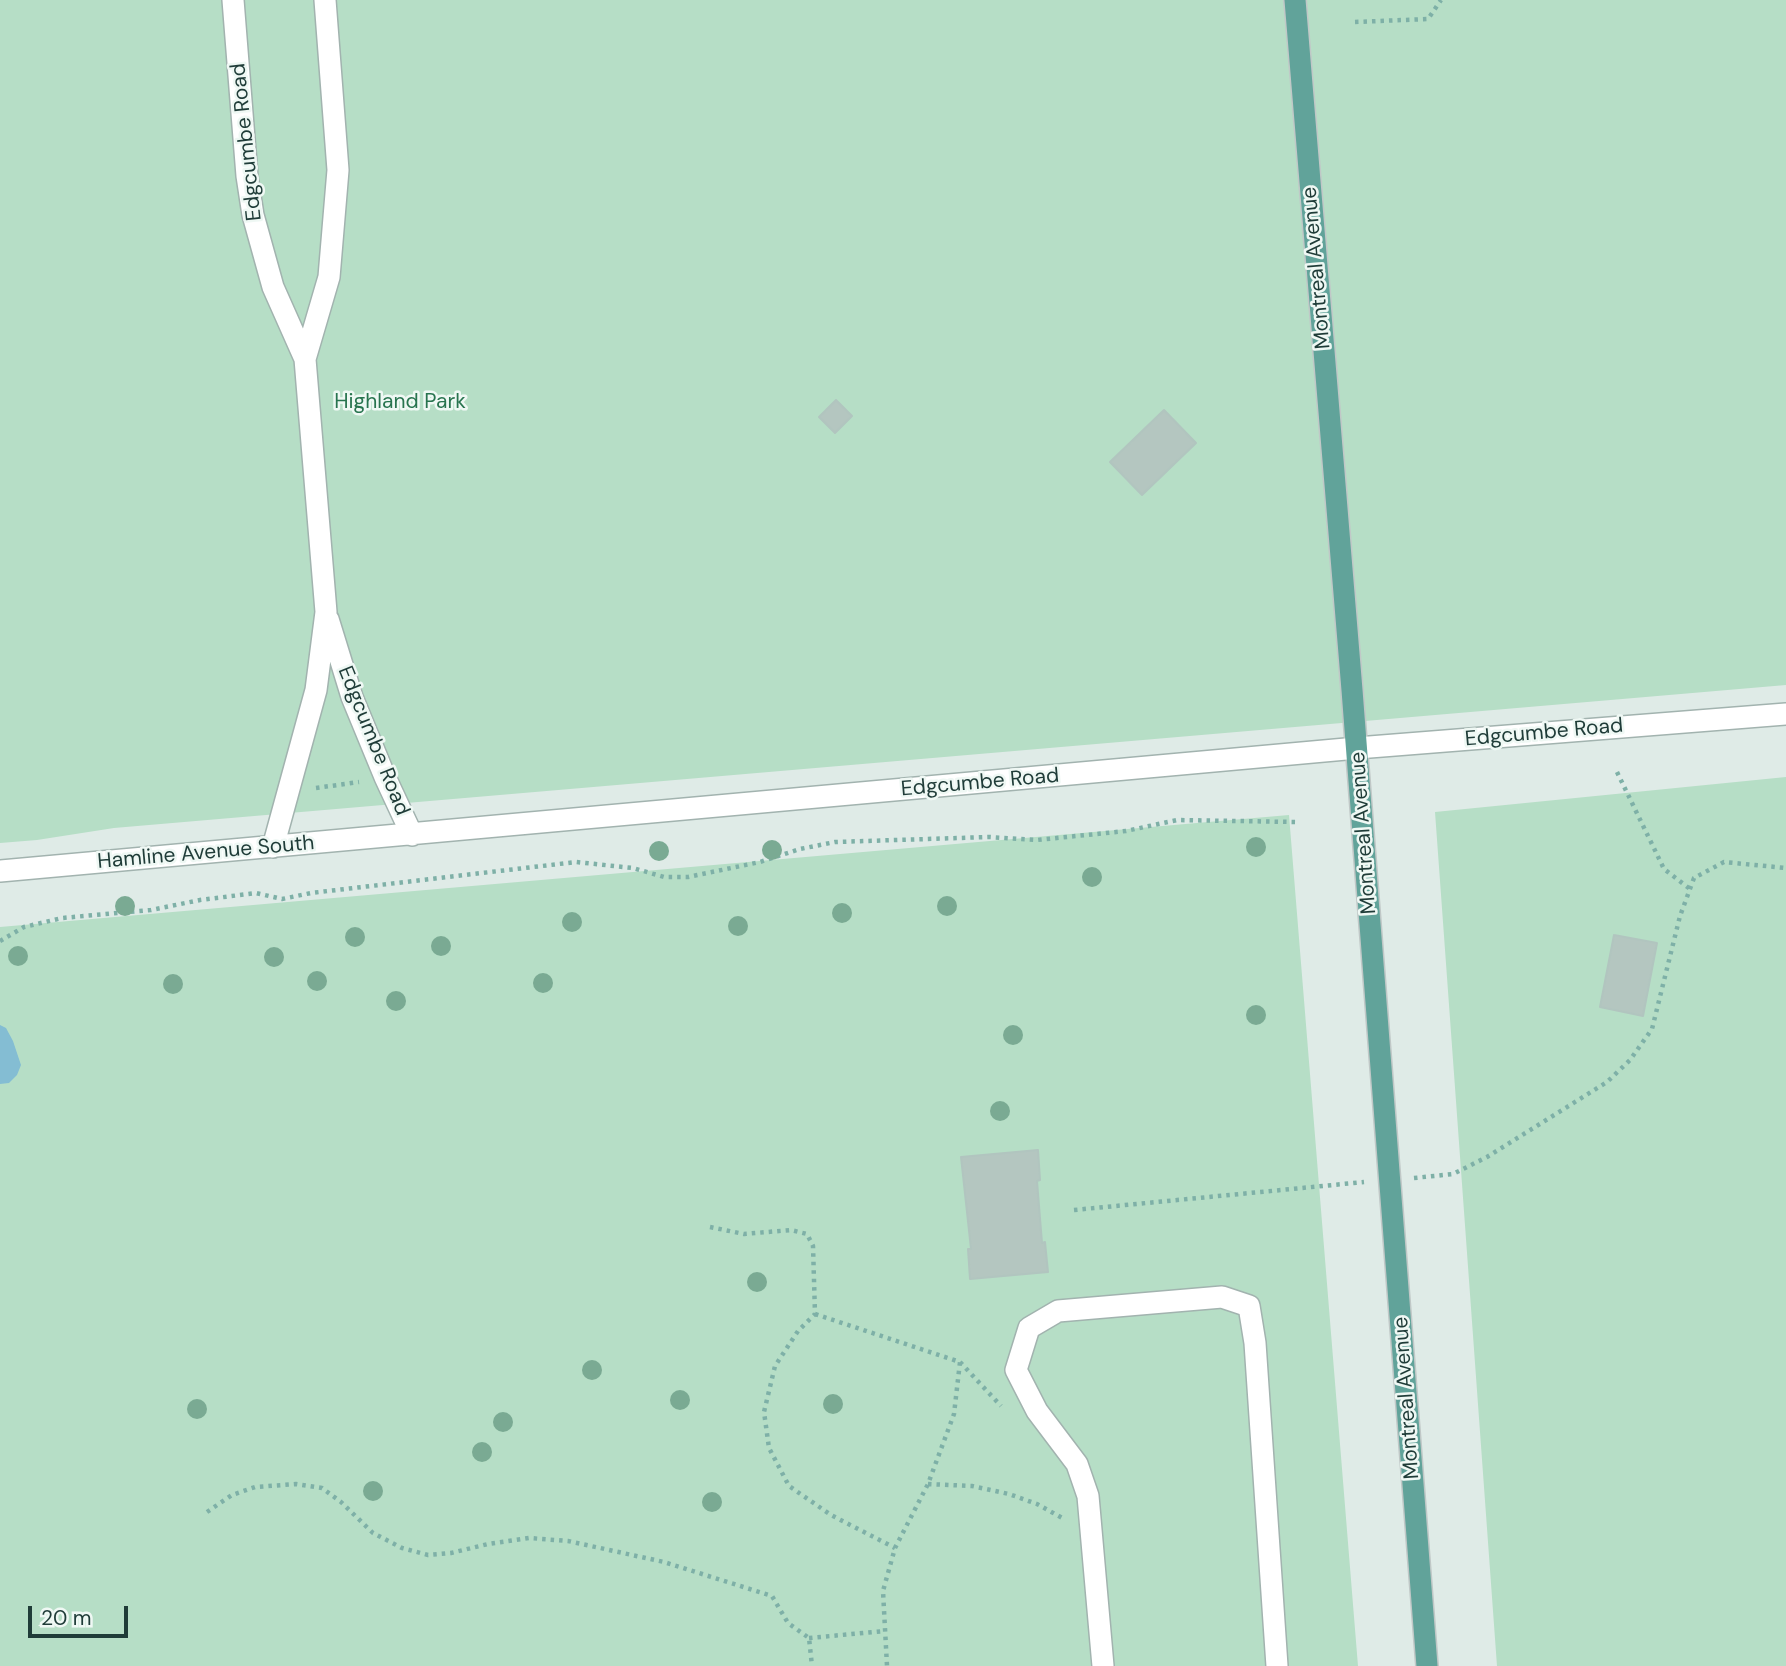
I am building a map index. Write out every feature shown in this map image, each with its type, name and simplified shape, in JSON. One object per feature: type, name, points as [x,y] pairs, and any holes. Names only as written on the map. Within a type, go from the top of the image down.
[{"type":"main road","name":"Montreal Avenue","points":[[1295,0],[1357,748],[1427,1666]]},
{"type":"street","name":"Edgcumbe Road","points":[[233,0],[247,176],[253,215],[273,287],[305,359],[326,612],[316,690],[273,847]]},
{"type":"street","name":"Edgcumbe Road","points":[[305,359],[329,277],[338,170],[325,0]]},
{"type":"street","name":"Edgcumbe Road","points":[[326,612],[352,697],[412,835],[1357,748],[1786,713]]},
{"type":"street","name":"Hamline Avenue South","points":[[0,871],[412,835]]},
{"type":"street","points":[[1103,1666],[1088,1496],[1077,1464],[1037,1411],[1016,1370],[1028,1328],[1058,1311],[1222,1297],[1249,1306],[1255,1343],[1277,1666]]},
{"type":"path","points":[[1354,22],[1428,19],[1441,0]]},
{"type":"path","points":[[1617,772],[1664,869],[1690,890]]},
{"type":"path","points":[[0,941],[24,927],[62,918],[151,910],[256,893],[282,899],[311,892],[576,862],[633,868],[664,877],[688,877],[835,842],[989,837],[1037,840],[1126,831],[1177,820],[1297,822]]},
{"type":"path","points":[[1074,1210],[1452,1174],[1487,1157],[1607,1082],[1630,1060],[1652,1029],[1680,916],[1694,878],[1724,862],[1786,867]]},
{"type":"path","points":[[710,1227],[744,1234],[791,1230],[807,1234],[813,1246],[815,1314],[798,1331],[775,1366],[764,1412],[769,1448],[789,1486],[831,1515],[895,1548]]},
{"type":"path","points":[[815,1314],[960,1362],[1002,1407]]},
{"type":"path","points":[[887,1666],[883,1591],[895,1548],[928,1484],[954,1414],[960,1362]]},
{"type":"path","points":[[207,1512],[232,1495],[255,1487],[296,1484],[322,1488],[373,1533],[402,1548],[428,1555],[529,1538],[568,1541],[664,1562],[772,1596],[788,1623],[809,1638],[885,1631]]},
{"type":"path","points":[[928,1484],[972,1486],[1009,1494],[1037,1504],[1064,1519],[1062,1507]]},
{"type":"path","points":[[809,1638],[812,1666]]},
{"type":"green space","name":"Highland Park","points":[[0,0],[1786,0],[1786,685],[114,828],[0,843]]},
{"type":"green space","points":[[1786,777],[1786,1666],[1497,1666],[1435,812]]},
{"type":"green space","points":[[1289,815],[1358,1666],[0,1666],[0,927]]},
{"type":"water","points":[[0,1025],[6,1028],[13,1041],[21,1065],[17,1075],[9,1083],[0,1084]]},
{"type":"building","points":[[836,400],[852,416],[835,433],[819,417]]},
{"type":"building","points":[[1164,410],[1196,443],[1142,495],[1110,462]]},
{"type":"building","points":[[1614,935],[1657,943],[1643,1016],[1600,1007]]},
{"type":"building","points":[[1038,1150],[1040,1180],[1037,1181],[1042,1243],[1045,1242],[1048,1272],[970,1279],[968,1249],[971,1249],[961,1157]]}]
